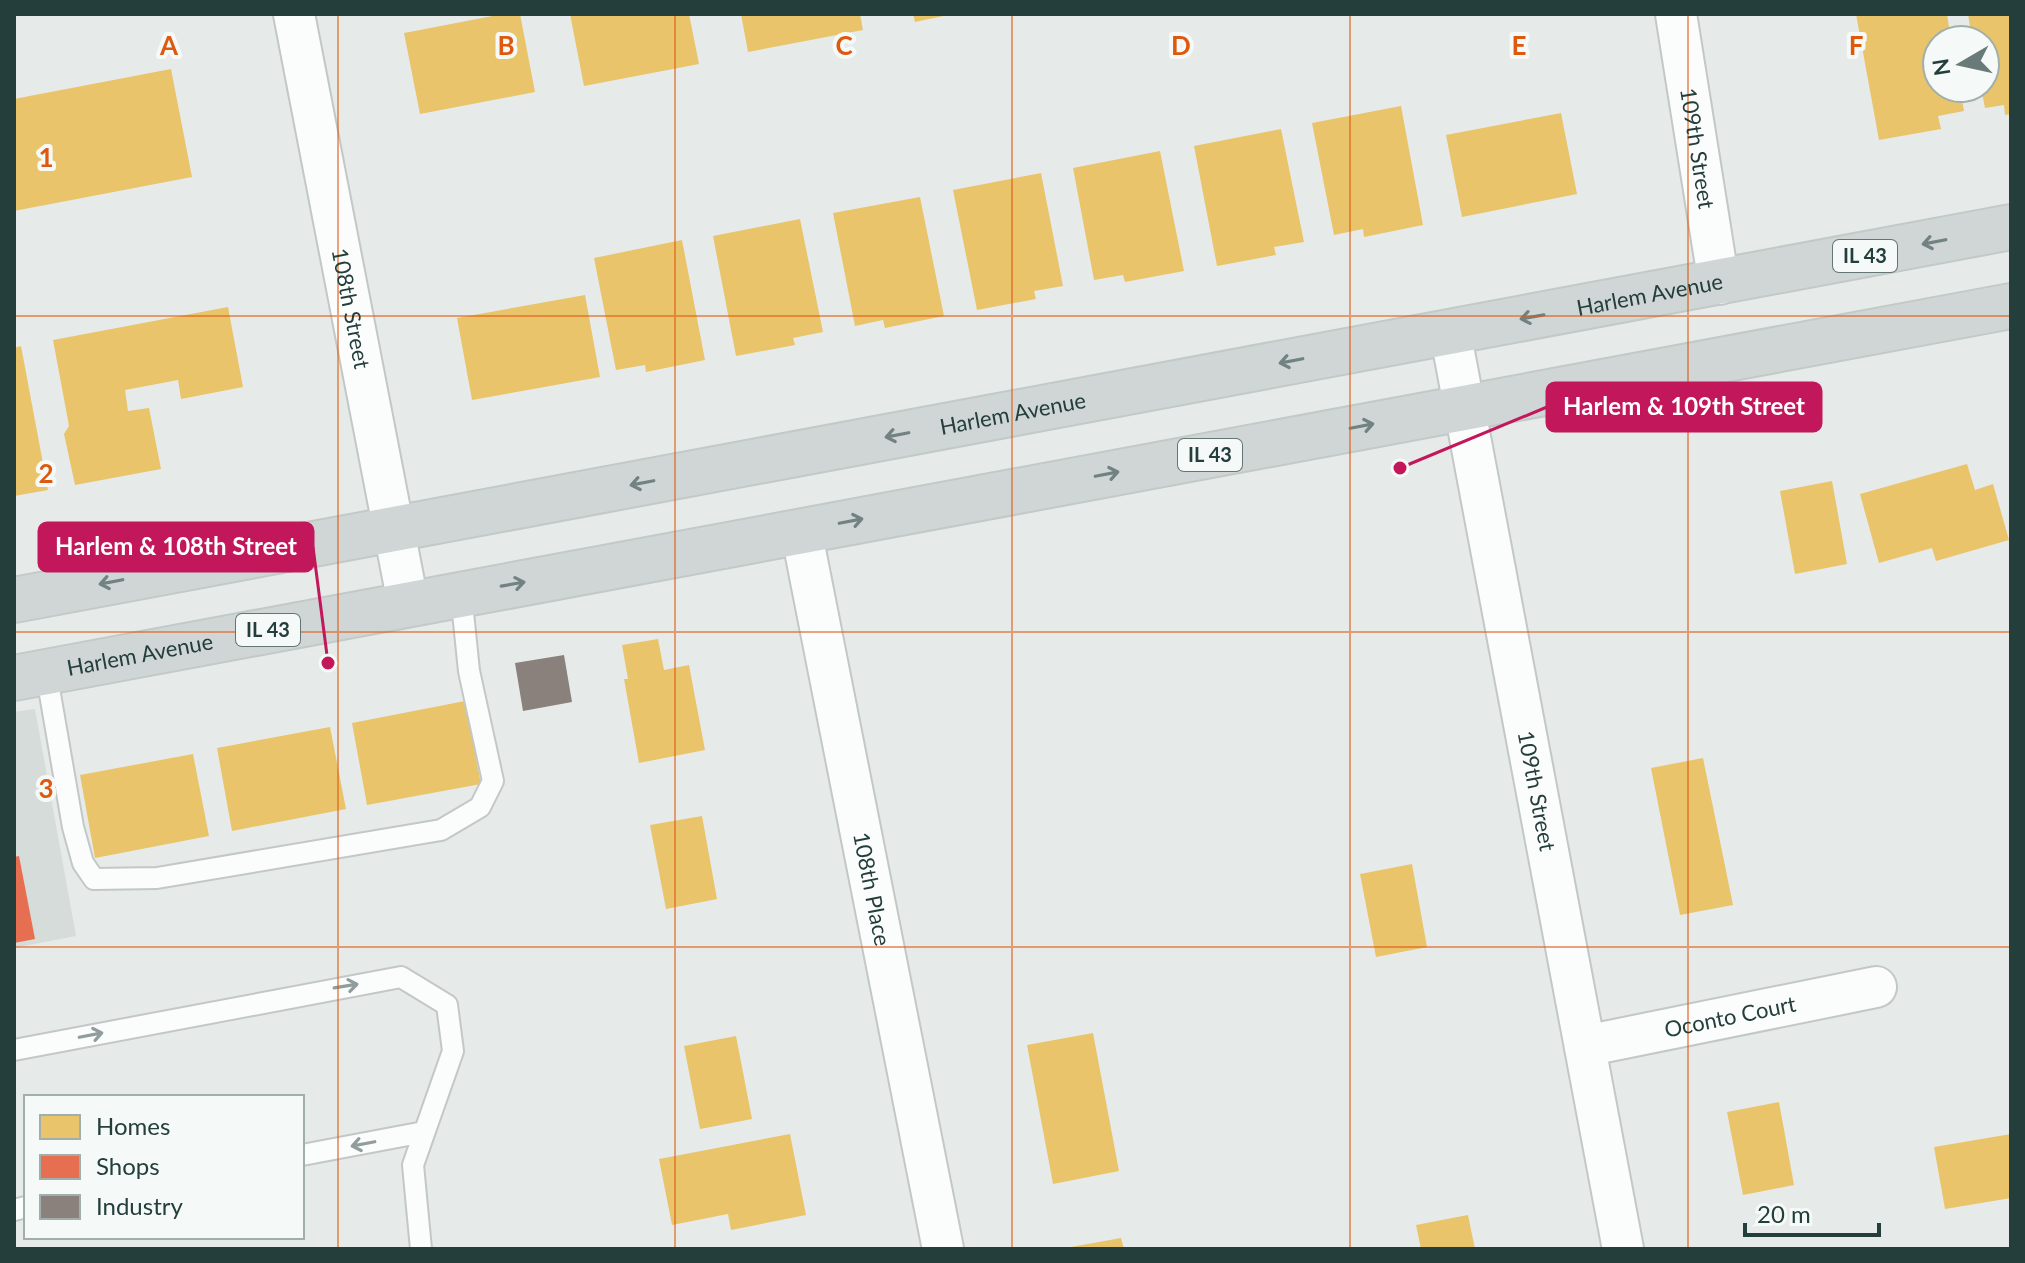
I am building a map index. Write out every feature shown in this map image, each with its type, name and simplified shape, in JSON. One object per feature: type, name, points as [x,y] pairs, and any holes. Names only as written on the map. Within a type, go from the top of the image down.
[{"type":"main road","name":"Harlem Avenue","points":[[14,600],[1450,331],[1719,284],[2011,227]]},
{"type":"main road","name":"Harlem Avenue","points":[[30,674],[2011,306]]},
{"type":"street","name":"108th Street","points":[[294,14],[408,603]]},
{"type":"street","name":"109th Street","points":[[1676,14],[1719,284]]},
{"type":"street","name":"109th Street","points":[[1450,331],[1623,1249]]},
{"type":"street","name":"108th Place","points":[[801,530],[943,1249]]},
{"type":"street","name":"Oconto Court","points":[[1585,1046],[1876,987]]},
{"type":"lane","points":[[30,674],[83,863],[94,879],[157,878],[441,830],[480,807],[493,781],[469,671],[461,593]]},
{"type":"lane","points":[[14,1050],[401,977],[447,1005],[453,1051],[413,1165],[421,1249]]},
{"type":"lane","points":[[304,1155],[424,1132]]},
{"type":"shaded area","points":[[35,709],[76,936],[14,948],[14,712]]},
{"type":"building: Homes","points":[[503,14],[520,14],[535,92],[420,114],[404,33]]},
{"type":"building: Homes","points":[[570,14],[689,14],[699,64],[584,86]]},
{"type":"building: Homes","points":[[741,14],[860,14],[863,30],[748,52]]},
{"type":"building: Homes","points":[[913,14],[948,14],[948,15],[915,22]]},
{"type":"building: Homes","points":[[1856,14],[1947,14],[1949,24],[1921,24],[1921,104],[1963,104],[1964,111],[1938,116],[1941,129],[1879,140]]},
{"type":"building: Homes","points":[[1968,14],[2011,14],[2011,114],[2005,115],[2004,105],[1985,108],[1984,104],[2001,104],[2001,24],[1970,24]]},
{"type":"building: Homes","points":[[171,69],[192,177],[14,211],[14,99]]},
{"type":"building: Homes","points":[[1401,106],[1423,225],[1364,237],[1363,229],[1334,235],[1312,123]]},
{"type":"building: Homes","points":[[1561,113],[1577,194],[1462,217],[1446,135]]},
{"type":"building: Homes","points":[[1281,129],[1304,242],[1274,247],[1276,255],[1217,266],[1194,146]]},
{"type":"building: Homes","points":[[1160,151],[1184,271],[1125,282],[1123,275],[1094,280],[1073,168]]},
{"type":"building: Homes","points":[[1041,173],[1063,286],[1034,291],[1036,299],[977,310],[953,190]]},
{"type":"building: Homes","points":[[920,197],[944,316],[885,328],[883,320],[855,326],[833,213]]},
{"type":"building: Homes","points":[[800,219],[823,332],[793,338],[795,345],[736,356],[713,236]]},
{"type":"building: Homes","points":[[682,240],[705,360],[646,372],[645,365],[616,370],[594,258]]},
{"type":"building: Homes","points":[[585,295],[600,377],[472,400],[457,318]]},
{"type":"building: Homes","points":[[228,307],[243,387],[181,399],[178,380],[125,390],[128,411],[149,408],[161,469],[75,485],[64,434],[69,426],[53,340]]},
{"type":"building: Homes","points":[[21,346],[48,490],[14,496],[14,348]]},
{"type":"building: Homes","points":[[1967,464],[1975,490],[1993,484],[2009,540],[1936,561],[1932,548],[1879,563],[1860,494]]},
{"type":"building: Homes","points":[[1832,481],[1847,564],[1795,574],[1780,491]]},
{"type":"building: Homes","points":[[658,639],[664,670],[689,665],[705,750],[639,763],[624,679],[628,679],[622,645]]},
{"type":"building: Homes","points":[[465,701],[481,784],[367,805],[352,723]]},
{"type":"building: Homes","points":[[330,727],[346,809],[232,831],[217,748]]},
{"type":"building: Homes","points":[[193,754],[209,836],[95,858],[80,775]]},
{"type":"building: Homes","points":[[1703,758],[1733,905],[1680,915],[1651,768]]},
{"type":"building: Homes","points":[[702,816],[717,899],[666,909],[650,825]]},
{"type":"building: Homes","points":[[1412,864],[1427,947],[1376,957],[1360,874]]},
{"type":"building: Homes","points":[[1093,1033],[1119,1171],[1053,1184],[1027,1045]]},
{"type":"building: Homes","points":[[736,1036],[752,1119],[700,1129],[684,1046]]},
{"type":"building: Homes","points":[[1779,1102],[1794,1185],[1743,1195],[1727,1112]]},
{"type":"building: Homes","points":[[790,1134],[806,1215],[731,1230],[728,1214],[672,1225],[659,1159]]},
{"type":"building: Homes","points":[[2011,1134],[2011,1198],[1945,1209],[1934,1147]]},
{"type":"building: Homes","points":[[1468,1215],[1475,1249],[1421,1249],[1416,1225]]},
{"type":"building: Homes","points":[[1121,1238],[1124,1249],[1071,1247]]},
{"type":"building: Shops","points":[[19,856],[35,939],[14,943],[14,857]]},
{"type":"building: Industry","points":[[564,655],[572,702],[523,711],[515,663]]},
{"type":"place","name":"Harlem & 109th Street","points":[[1400,468]]},
{"type":"place","name":"Harlem & 108th Street","points":[[328,663]]}]
